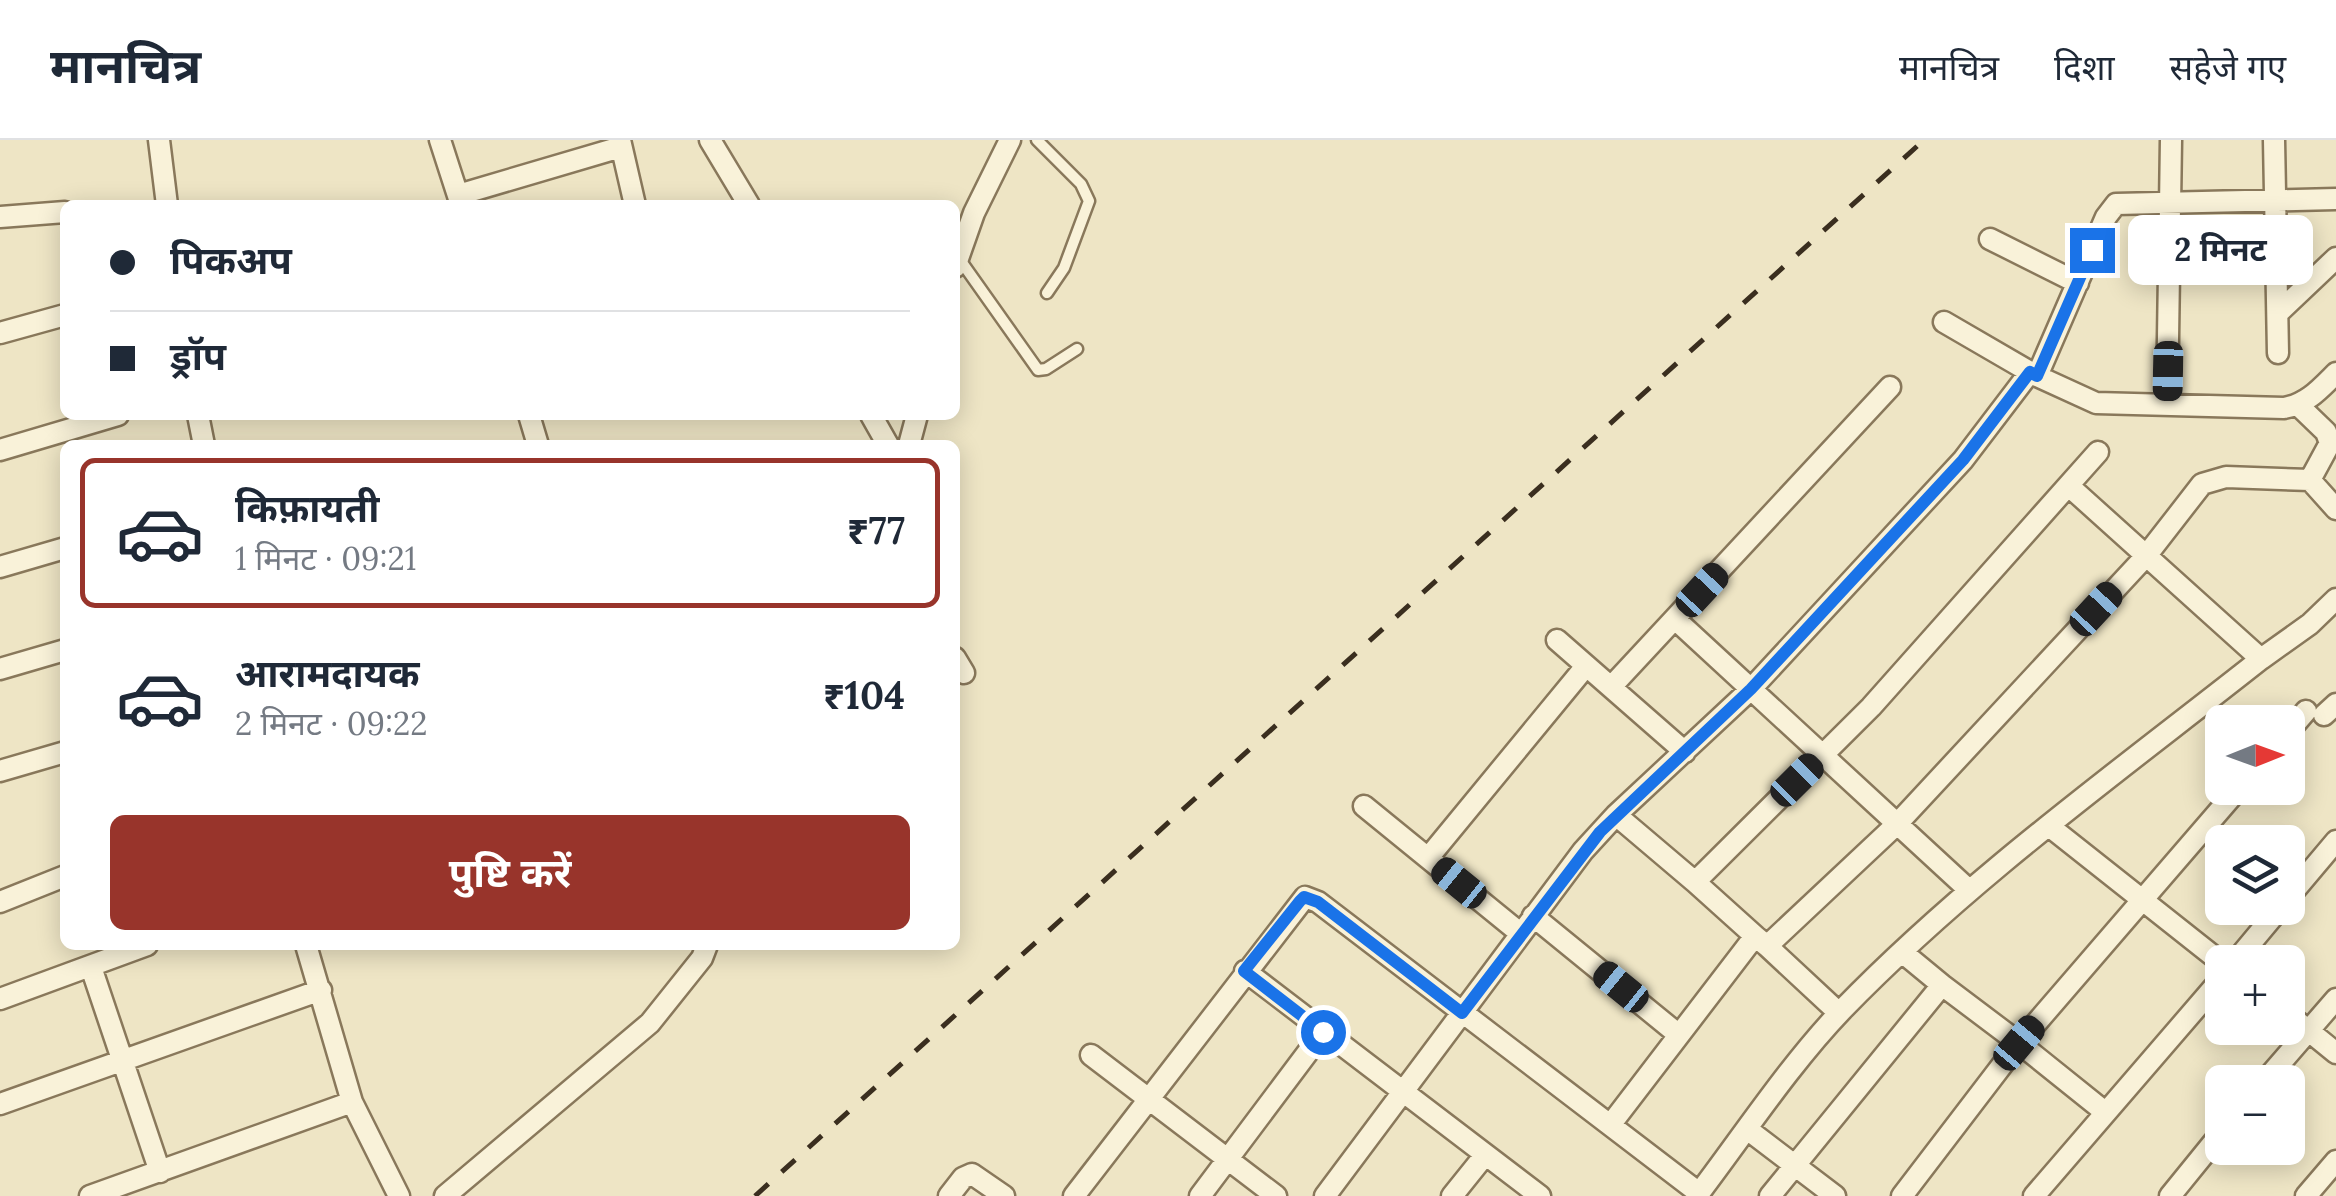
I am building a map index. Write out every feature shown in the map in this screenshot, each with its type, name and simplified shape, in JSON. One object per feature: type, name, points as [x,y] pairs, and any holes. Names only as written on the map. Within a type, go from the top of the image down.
[{"type":"street","points":[[159,140],[166,200]]},
{"type":"street","points":[[440,140],[460,200],[620,143],[634,200]]},
{"type":"street","points":[[710,140],[746,200]]},
{"type":"street","points":[[960,251],[1010,140]]},
{"type":"street","points":[[2167,404],[2171,140]]},
{"type":"street","points":[[2274,140],[2278,353]]},
{"type":"street","points":[[1325,1196],[1583,851],[1616,815],[1751,689],[1963,460],[2034,374],[2110,209],[2122,203],[2336,198]]},
{"type":"street","points":[[0,217],[60,212]]},
{"type":"street","points":[[1990,240],[2078,283]]},
{"type":"street","points":[[2278,313],[2336,258]]},
{"type":"street","points":[[0,334],[60,316]]},
{"type":"street","points":[[1944,322],[2034,374],[2096,403],[2284,408],[2299,406],[2336,373]]},
{"type":"street","points":[[1611,687],[1890,387]]},
{"type":"street","points":[[2299,406],[2326,432],[2330,443],[2310,480]]},
{"type":"street","points":[[0,450],[101,420]]},
{"type":"street","points":[[1694,882],[1871,707],[2098,452]]},
{"type":"street","points":[[1611,1124],[1679,1035],[1761,941],[1898,824],[2146,556],[2192,495],[2214,478],[2310,480],[2336,509]]},
{"type":"street","points":[[2070,487],[2261,659]]},
{"type":"street","points":[[0,567],[60,549]]},
{"type":"street","points":[[1074,1196],[1304,897],[1318,902],[1698,1194],[1839,1014],[1902,952],[1970,890],[2310,624],[2336,599]]},
{"type":"street","points":[[1674,618],[1970,890]]},
{"type":"street","points":[[1557,640],[1685,752]]},
{"type":"street","points":[[0,668],[60,651]]},
{"type":"street","points":[[1428,858],[1586,666]]},
{"type":"street","points":[[0,771],[60,753]]},
{"type":"street","points":[[1902,1196],[2019,1043],[2224,805]]},
{"type":"street","points":[[1364,806],[1428,858],[1527,924],[1679,1035]]},
{"type":"street","points":[[1616,815],[1839,1014]]},
{"type":"street","points":[[2049,826],[2205,949]]},
{"type":"street","points":[[2305,877],[2336,840]]},
{"type":"street","points":[[0,902],[60,878]]},
{"type":"street","points":[[2249,945],[2266,925]]},
{"type":"street","points":[[0,999],[134,950]]},
{"type":"street","points":[[308,950],[352,1102],[399,1196]]},
{"type":"street","points":[[445,1196],[650,1022],[701,950]]},
{"type":"street","points":[[1902,952],[2106,1112]]},
{"type":"street","points":[[91,967],[160,1172]]},
{"type":"street","points":[[1244,971],[1540,1196]]},
{"type":"street","points":[[1770,1196],[1942,985]]},
{"type":"street","points":[[0,1104],[321,990]]},
{"type":"street","points":[[2034,1196],[2205,998]]},
{"type":"street","points":[[2278,1065],[2336,999]]},
{"type":"street","points":[[2307,1030],[2336,1053]]},
{"type":"street","points":[[1200,1196],[1323,1032]]},
{"type":"street","points":[[1091,1056],[1276,1196]]},
{"type":"street","points":[[90,1196],[352,1102]]},
{"type":"street","points":[[1746,1129],[1835,1196]]},
{"type":"street","points":[[2170,1196],[2205,1153]]},
{"type":"street","points":[[1452,1196],[1485,1155]]},
{"type":"street","points":[[2306,1196],[2336,1161]]},
{"type":"street","points":[[948,1196],[962,1178],[972,1174],[1004,1196]]},
{"type":"lane","points":[[1038,140],[1081,184],[1089,201],[1064,268],[1047,293]]},
{"type":"lane","points":[[960,267],[1038,370],[1076,349]]},
{"type":"railway","points":[[755,1196],[1924,140]]},
{"type":"route","points":[[1323,1032],[1244,971],[1300,901],[1304,897],[1318,902],[1462,1013],[1600,832],[1751,689],[1963,460],[2030,372],[2037,376],[2092,250]]}]
